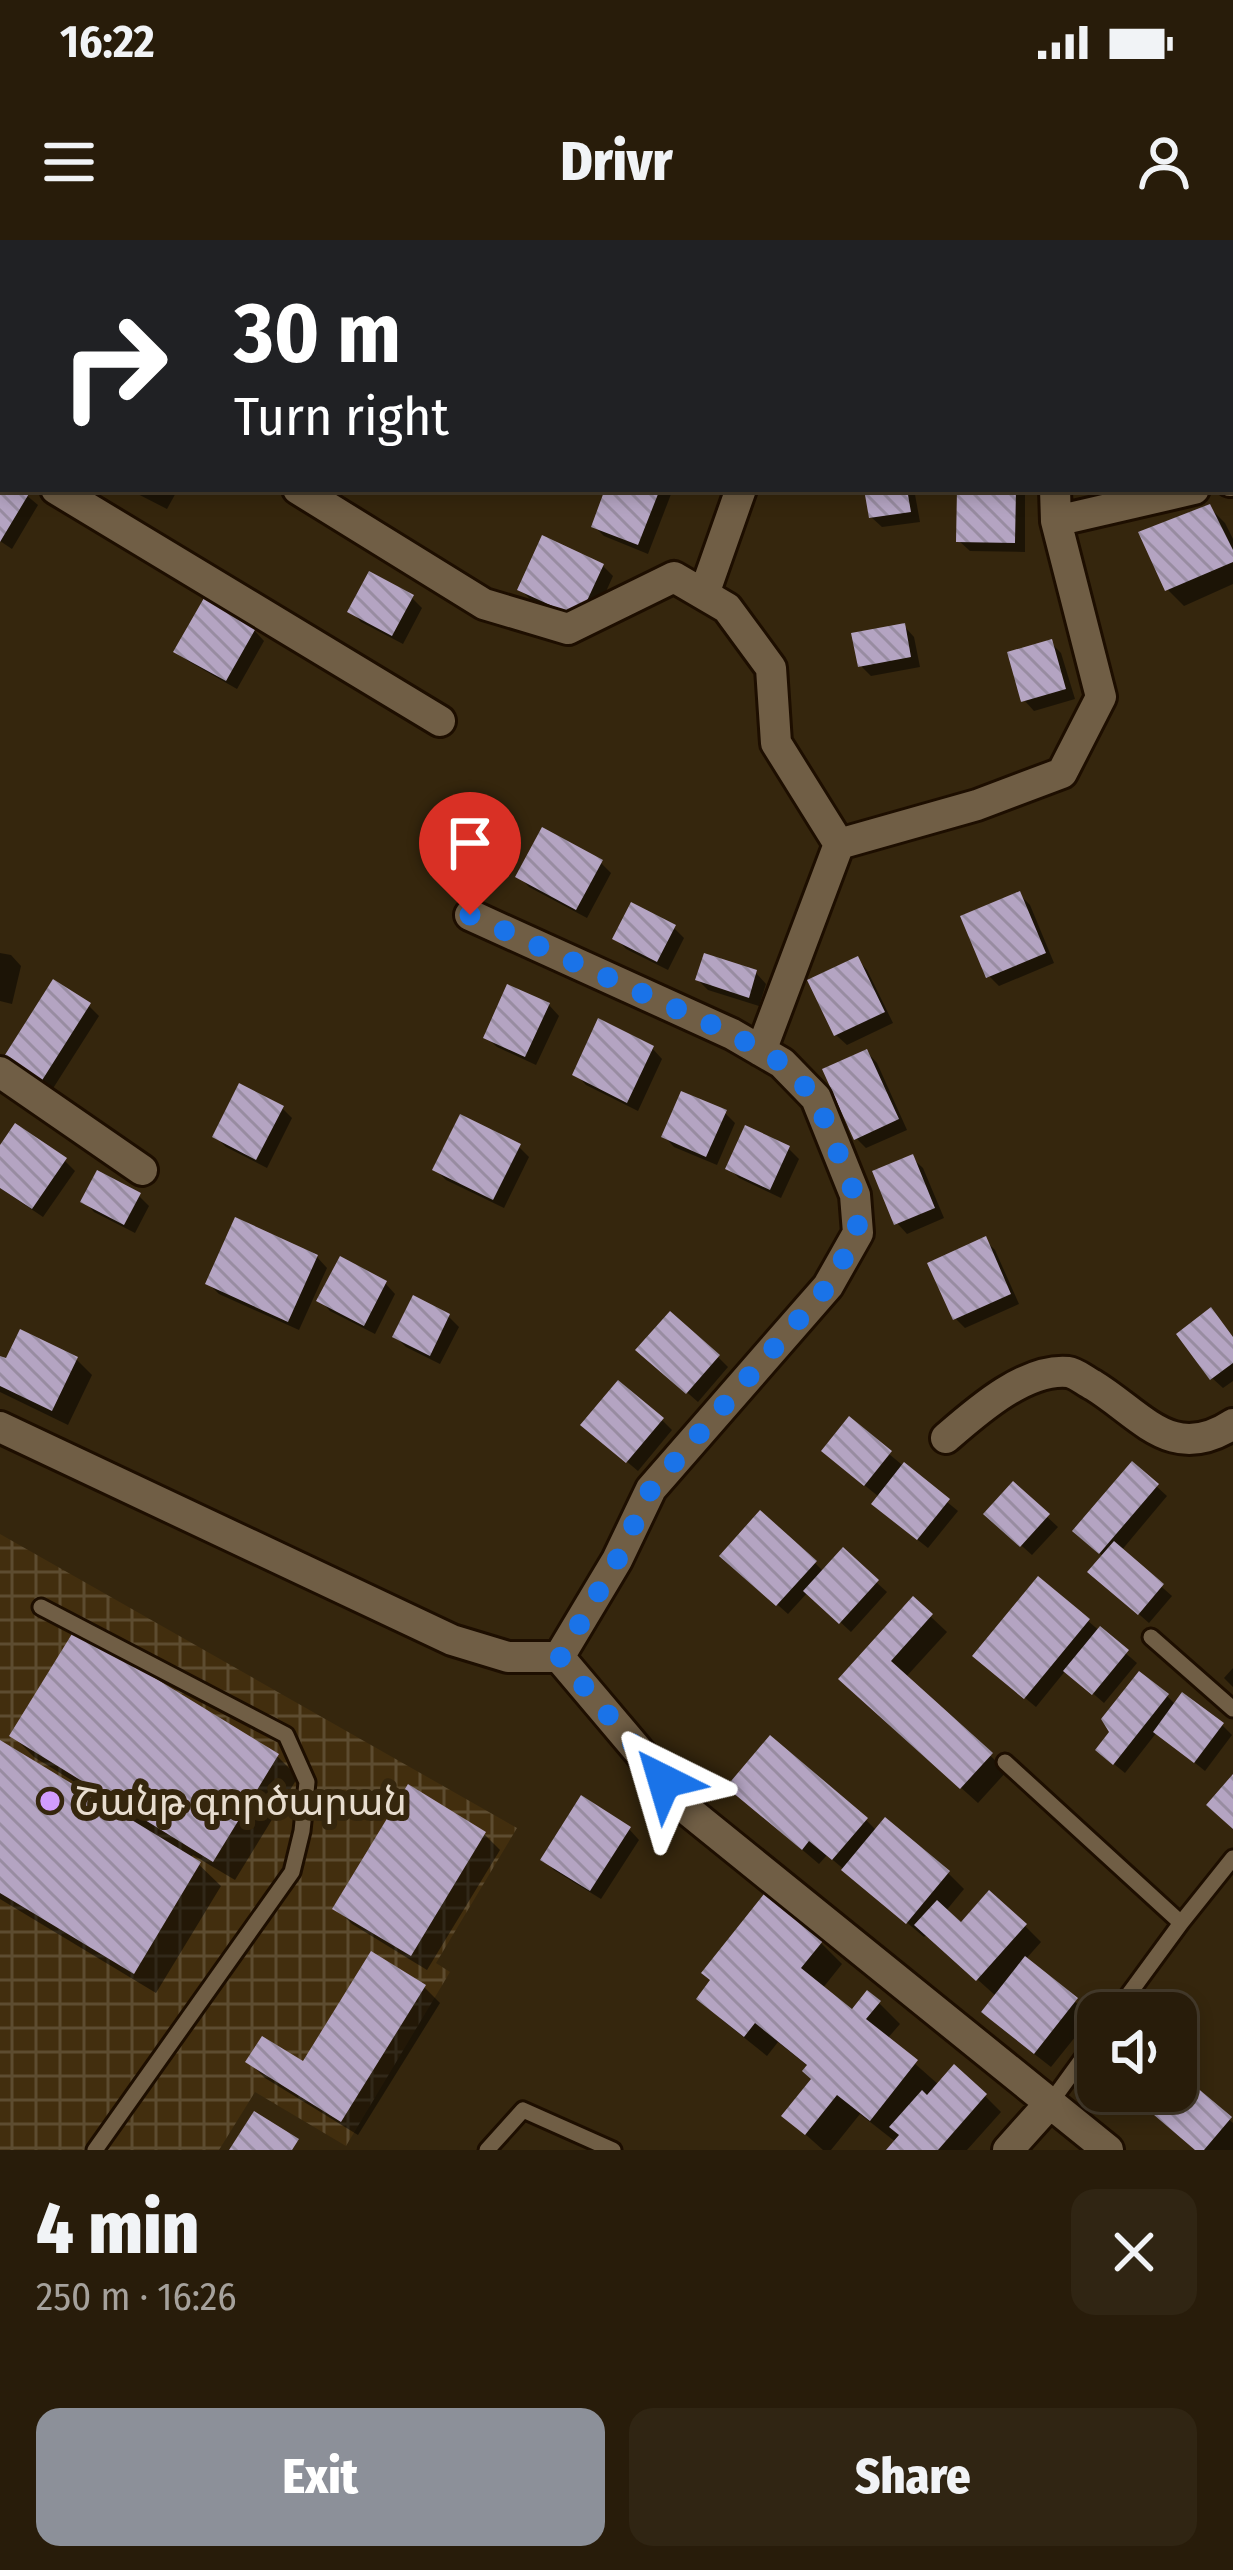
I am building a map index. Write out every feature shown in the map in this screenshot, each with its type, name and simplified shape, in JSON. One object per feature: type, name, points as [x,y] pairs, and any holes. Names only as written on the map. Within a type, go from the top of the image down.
[{"type":"street","points":[[61,492],[440,721]]},
{"type":"street","points":[[303,492],[484,604],[568,629],[674,577],[727,608],[771,668],[776,743],[839,844]]},
{"type":"street","points":[[704,594],[740,492]]},
{"type":"street","points":[[839,844],[977,805],[1063,773],[1101,697],[1056,520],[1054,492]]},
{"type":"street","points":[[1056,520],[1181,492]]},
{"type":"street","points":[[761,1051],[839,844]]},
{"type":"street","points":[[470,915],[732,1034],[782,1063],[816,1098],[855,1195],[858,1233],[828,1286],[651,1489],[617,1560],[560,1658]]},
{"type":"street","points":[[0,1072],[142,1169]]},
{"type":"street","points":[[946,1438],[992,1399],[1040,1376],[1071,1372],[1148,1427],[1186,1441],[1215,1436],[1233,1424]]},
{"type":"street","points":[[0,1427],[452,1640],[508,1657],[560,1658],[690,1812],[1108,2150]]},
{"type":"street","points":[[1008,2150],[1051,2102]]},
{"type":"lane","points":[[41,1607],[286,1735],[307,1782],[292,1872],[95,2150]]},
{"type":"lane","points":[[1151,1637],[1233,1709]]},
{"type":"lane","points":[[1005,1762],[1181,1923]]},
{"type":"lane","points":[[1130,1992],[1233,1858]]},
{"type":"lane","points":[[1051,2102],[1077,2066]]},
{"type":"lane","points":[[487,2150],[523,2110],[613,2150]]},
{"type":"shaded area","points":[[0,1534],[517,1828],[436,1963],[450,1972],[346,2146],[255,2092],[219,2150],[0,2150]]},
{"type":"building","points":[[0,492],[30,492],[0,542]]},
{"type":"building","points":[[604,492],[659,492],[638,545],[591,527]]},
{"type":"building","points":[[865,492],[908,492],[911,512],[869,518]]},
{"type":"building","points":[[957,492],[1016,492],[1015,543],[956,542]]},
{"type":"building","points":[[1210,504],[1233,550],[1233,562],[1165,591],[1138,532]]},
{"type":"building","points":[[542,535],[604,564],[579,618],[517,590]]},
{"type":"building","points":[[369,571],[414,595],[392,636],[347,612]]},
{"type":"building","points":[[204,598],[256,628],[226,681],[173,652]]},
{"type":"building","points":[[905,623],[911,657],[858,667],[851,633]]},
{"type":"building","points":[[1052,639],[1066,689],[1021,702],[1007,652]]},
{"type":"building","points":[[542,827],[603,860],[576,910],[515,877]]},
{"type":"building","points":[[1020,891],[1046,953],[986,978],[960,916]]},
{"type":"building","points":[[631,902],[676,925],[657,962],[612,939]]},
{"type":"building","points":[[704,953],[757,970],[749,998],[695,980]]},
{"type":"building","points":[[858,956],[885,1012],[834,1036],[807,980]]},
{"type":"building","points":[[53,979],[91,1003],[41,1082],[3,1058]]},
{"type":"building","points":[[507,984],[550,1003],[525,1057],[483,1038]]},
{"type":"building","points":[[598,1018],[654,1046],[627,1103],[572,1075]]},
{"type":"building","points":[[867,1049],[899,1119],[854,1140],[822,1069]]},
{"type":"building","points":[[239,1083],[284,1106],[256,1160],[212,1137]]},
{"type":"building","points":[[681,1091],[727,1110],[706,1157],[661,1137]]},
{"type":"building","points":[[460,1114],[521,1144],[493,1200],[432,1170]]},
{"type":"building","points":[[15,1123],[67,1158],[32,1209],[0,1188],[0,1145]]},
{"type":"building","points":[[745,1125],[790,1146],[770,1190],[725,1169]]},
{"type":"building","points":[[913,1154],[935,1208],[894,1225],[872,1171]]},
{"type":"building","points":[[97,1170],[141,1193],[124,1225],[80,1202]]},
{"type":"building","points":[[235,1217],[318,1255],[288,1322],[205,1284]]},
{"type":"building","points":[[986,1236],[1011,1294],[953,1320],[927,1263]]},
{"type":"building","points":[[340,1256],[387,1281],[364,1326],[316,1301]]},
{"type":"building","points":[[413,1295],[450,1314],[430,1356],[392,1337]]},
{"type":"building","points":[[1211,1307],[1233,1337],[1233,1363],[1210,1380],[1176,1334]]},
{"type":"building","points":[[670,1311],[720,1355],[686,1394],[635,1350]]},
{"type":"building","points":[[20,1329],[78,1357],[52,1411],[0,1386],[0,1356],[6,1358]]},
{"type":"building","points":[[618,1380],[664,1418],[626,1463],[580,1425]]},
{"type":"building","points":[[849,1416],[892,1451],[864,1486],[821,1451]]},
{"type":"building","points":[[1132,1461],[1159,1484],[1099,1554],[1072,1531]]},
{"type":"building","points":[[904,1462],[950,1499],[917,1540],[871,1504]]},
{"type":"building","points":[[1013,1481],[1050,1514],[1020,1547],[983,1514]]},
{"type":"building","points":[[760,1510],[817,1561],[776,1606],[719,1556]]},
{"type":"building","points":[[1114,1541],[1164,1584],[1138,1615],[1087,1572]]},
{"type":"building","points":[[843,1547],[879,1580],[839,1624],[803,1591]]},
{"type":"building","points":[[1038,1576],[1090,1619],[1024,1699],[972,1656]]},
{"type":"building","points":[[913,1596],[933,1614],[891,1661],[993,1753],[960,1789],[838,1679]]},
{"type":"building","points":[[1100,1626],[1129,1650],[1092,1695],[1063,1671]]},
{"type":"building","points":[[75,1629],[279,1754],[213,1862],[9,1736]]},
{"type":"building","points":[[1139,1671],[1169,1694],[1113,1765],[1095,1750],[1109,1732],[1101,1719]]},
{"type":"building","points":[[1182,1692],[1224,1723],[1194,1763],[1153,1732]]},
{"type":"building","points":[[770,1735],[868,1818],[832,1860],[809,1841],[802,1850],[726,1787]]},
{"type":"building","name":"Շանթ գործարան","points":[[0,1740],[201,1862],[134,1974],[0,1893]]},
{"type":"building","points":[[1233,1774],[1233,1829],[1206,1805]]},
{"type":"building","points":[[408,1784],[486,1832],[411,1956],[332,1909]]},
{"type":"building","points":[[581,1795],[631,1827],[590,1891],[540,1860]]},
{"type":"building","points":[[885,1817],[950,1871],[906,1924],[841,1870]]},
{"type":"building","points":[[989,1890],[1027,1924],[976,1981],[914,1925],[937,1900],[961,1922]]},
{"type":"building","points":[[764,1894],[823,1941],[801,1968],[852,2009],[867,1990],[881,2001],[866,2019],[918,2060],[870,2121],[837,2095],[805,2135],[781,2116],[811,2079],[802,2071],[807,2065],[755,2023],[744,2037],[696,1999],[710,1980],[701,1973]]},
{"type":"building","points":[[371,1951],[426,1985],[341,2122],[245,2062],[262,2036],[303,2061]]},
{"type":"building","points":[[1025,1956],[1077,1997],[1034,2054],[981,2012]]},
{"type":"building","points":[[954,2064],[987,2094],[938,2150],[886,2150],[899,2135],[889,2127],[922,2090],[927,2095]]},
{"type":"building","points":[[1197,2088],[1232,2117],[1204,2150],[1195,2150],[1151,2112],[1197,2112]]},
{"type":"building","points":[[254,2111],[299,2139],[292,2150],[229,2150]]},
{"type":"place","name":"Շանթ գործարան","points":[[50,1801]]},
{"type":"route","points":[[470,915],[732,1034],[782,1063],[816,1098],[855,1195],[858,1233],[828,1286],[651,1489],[617,1560],[560,1658],[664,1781]]}]
